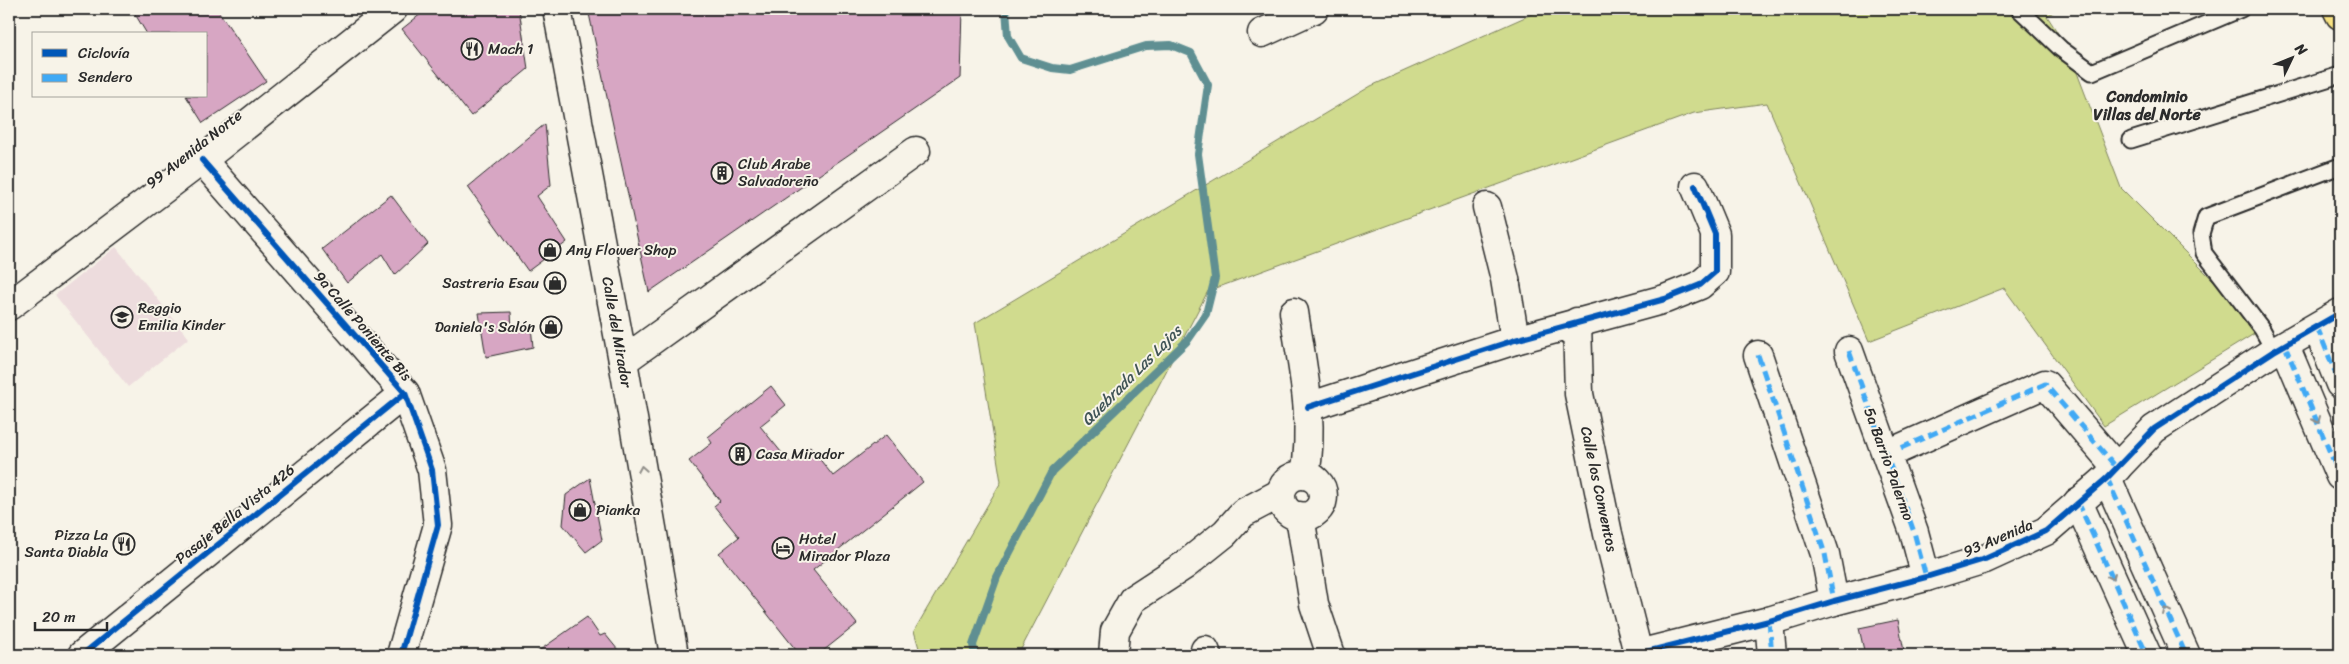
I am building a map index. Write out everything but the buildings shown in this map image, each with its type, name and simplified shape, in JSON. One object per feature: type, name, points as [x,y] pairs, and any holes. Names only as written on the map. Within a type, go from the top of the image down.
[{"type":"main road","points":[[2337,9],[2340,15]]},
{"type":"street","name":"99 Avenida Norte","points":[[9,306],[202,160],[393,9]]},
{"type":"street","name":"Calle del Mirador","points":[[543,9],[657,655]]},
{"type":"street","name":"Calle del Mirador","points":[[557,9],[623,361],[674,655]]},
{"type":"street","points":[[1262,33],[1314,9]]},
{"type":"street","points":[[623,361],[916,151]]},
{"type":"street","name":"9a Calle Poniente Bis","points":[[202,160],[404,393],[432,470],[438,525],[401,655]]},
{"type":"street","points":[[1308,407],[1515,340],[1665,299],[1700,285],[1715,272],[1714,234],[1695,186]]},
{"type":"street","points":[[1486,207],[1505,279],[1515,340]]},
{"type":"street","points":[[1294,312],[1308,407],[1309,453],[1304,475]]},
{"type":"street","name":"93 Avenida","points":[[1636,654],[1770,621],[1834,601],[1926,578],[1985,560],[2046,531],[2112,473],[2154,429],[2279,348],[2340,313]]},
{"type":"street","name":"Calle los Conventos","points":[[1577,322],[1579,394],[1608,534],[1636,654]]},
{"type":"street","points":[[2317,327],[2340,384]]},
{"type":"street","points":[[2279,348],[2340,476]]},
{"type":"street","name":"5a Barrio Palermo","points":[[1849,351],[1914,532],[1926,578]]},
{"type":"street","points":[[1758,355],[1826,554],[1834,601]]},
{"type":"street","points":[[1901,448],[2045,384],[2112,473],[2186,655]]},
{"type":"street","name":"Pasaje Bella Vista 426","points":[[82,655],[404,393]]},
{"type":"street","points":[[1113,655],[1115,631],[1132,599],[1185,565],[1225,532],[1243,513],[1282,493],[1289,479],[1304,475],[1318,483],[1322,490],[1323,498],[1315,512],[1300,516],[1286,508],[1282,493]]},
{"type":"street","points":[[2078,502],[2147,655]]},
{"type":"street","points":[[1300,516],[1314,604],[1331,655]]},
{"type":"street","points":[[1770,621],[1772,655]]},
{"type":"lane","points":[[2019,9],[2062,49],[2092,72],[2242,9]]},
{"type":"lane","points":[[2131,140],[2340,74]]},
{"type":"lane","points":[[2279,348],[2262,329],[2204,253],[2201,234],[2206,217],[2340,166]]},
{"type":"shaded area","name":"Reggio Emilia Kinder","points":[[116,247],[189,338],[128,387],[55,295]]},
{"type":"green space","points":[[1543,9],[2058,9],[2047,16],[2068,49],[2121,188],[2262,329],[2104,426],[2004,288],[1869,341],[1767,103],[1694,113],[1208,291],[1018,655],[921,655],[914,631],[1001,482],[975,323],[1371,86]]},
{"type":"waterway","name":"Quebrada Las Lajas","points":[[975,655],[973,645],[997,577],[1052,471],[1188,340],[1206,314],[1215,278],[1198,154],[1208,85],[1191,53],[1171,45],[1146,46],[1070,70],[1052,68],[1021,58],[1008,36],[1006,9]]},
{"type":"marked path","points":[[2317,327],[2340,384]]},
{"type":"marked path","points":[[2285,346],[2340,476]]},
{"type":"marked path","points":[[1849,351],[1914,532],[1926,577]]},
{"type":"marked path","points":[[1758,355],[1825,554],[1834,601]]},
{"type":"marked path","points":[[1901,448],[2045,384],[2117,468]]},
{"type":"marked path","points":[[2107,478],[2186,655]]},
{"type":"marked path","points":[[2078,502],[2147,655]]},
{"type":"marked path","points":[[1769,621],[1772,655]]},
{"type":"cycle path","points":[[202,160],[405,393],[432,470],[438,525],[401,655]]},
{"type":"cycle path","points":[[1308,407],[1515,340],[1665,299],[1700,285],[1715,272],[1715,234],[1695,186]]},
{"type":"cycle path","points":[[1634,655],[1769,621],[1834,601],[1926,577],[1985,559],[2046,531],[2107,478],[2154,429],[2274,351],[2340,313]]},
{"type":"cycle path","points":[[82,655],[405,393]]},
{"type":"place","name":"Mach 1","points":[[472,49]]},
{"type":"place","name":"Club Arabe Salvadoreño","points":[[722,173]]},
{"type":"place","name":"Any Flower Shop","points":[[550,250]]},
{"type":"place","name":"Sastreria Esau","points":[[555,283]]},
{"type":"place","name":"Reggio Emilia Kinder","points":[[122,317]]},
{"type":"place","name":"Daniela's Salón","points":[[551,327]]},
{"type":"place","name":"Casa Mirador","points":[[740,454]]},
{"type":"place","name":"Pianka","points":[[580,510]]},
{"type":"place","name":"Pizza La Santa Diabla","points":[[124,544]]},
{"type":"place","name":"Hotel Mirador Plaza","points":[[783,548]]},
{"type":"district","name":"Condominio Villas del Norte","points":[[2147,105]]}]
